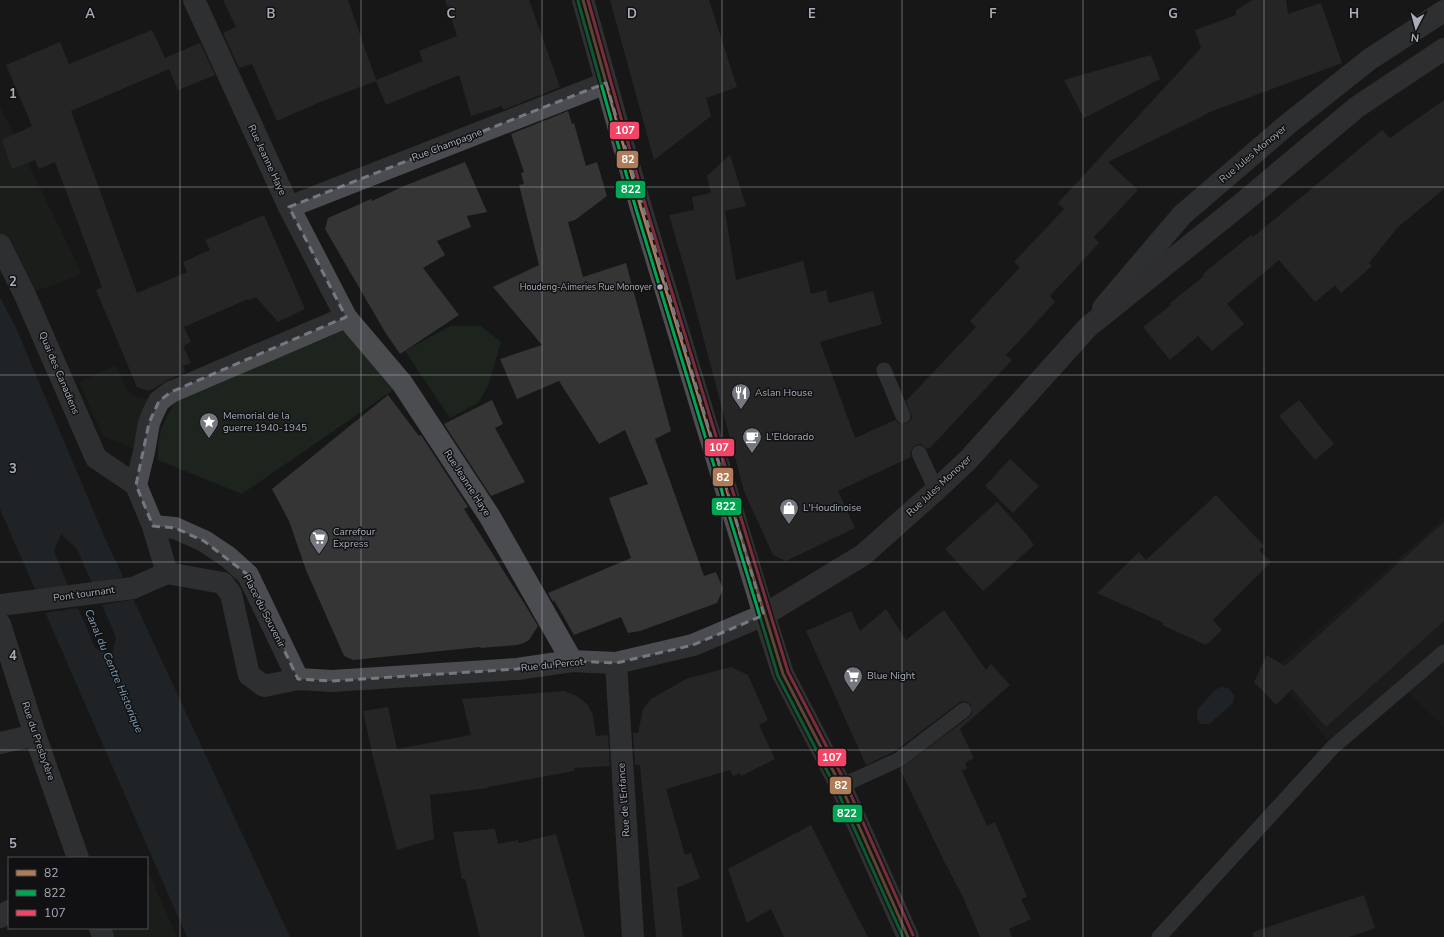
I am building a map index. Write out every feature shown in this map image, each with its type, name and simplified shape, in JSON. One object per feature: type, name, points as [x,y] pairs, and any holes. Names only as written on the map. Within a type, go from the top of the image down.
[{"type":"main road","points":[[583,0],[645,222],[783,674],[841,786],[908,937]]},
{"type":"street","name":"Rue Jeanne Haye","points":[[194,0],[289,207],[346,317],[402,383],[490,517],[572,661]]},
{"type":"street","name":"Rue Jules Monoyer","points":[[764,615],[863,555],[968,460],[1088,327],[1182,215],[1288,124],[1370,59],[1444,11]]},
{"type":"street","name":"Rue Jules Monoyer","points":[[1088,327],[1240,205],[1357,108],[1444,49]]},
{"type":"street","name":"Rue Champagne","points":[[289,207],[606,83]]},
{"type":"street","name":"Quai des Canadiens","points":[[0,245],[25,295],[96,458],[136,484]]},
{"type":"street","points":[[298,679],[264,686],[249,675],[231,594],[223,582],[167,573],[153,526],[136,484],[149,423],[159,401],[171,392],[346,317]]},
{"type":"street","name":"Place du Souvenir","points":[[153,526],[175,528],[204,541],[228,557],[248,575],[298,679]]},
{"type":"street","name":"Pont tournant","points":[[0,605],[133,588],[167,573]]},
{"type":"street","name":"Rue du Percot","points":[[298,679],[332,681],[517,669],[572,661],[616,663],[693,645],[764,615]]},
{"type":"street","name":"Rue du Presbytère","points":[[0,624],[34,735],[78,857]]},
{"type":"street","name":"Rue de l'Enfance","points":[[616,663],[633,937]]},
{"type":"street","points":[[0,743],[34,735]]},
{"type":"lane","points":[[884,370],[903,416]]},
{"type":"lane","points":[[919,453],[936,490]]},
{"type":"lane","points":[[1159,937],[1333,747],[1444,652]]},
{"type":"lane","points":[[841,786],[900,759],[964,710]]},
{"type":"highlighted area","points":[[606,83],[764,615],[693,645],[616,663],[572,661],[517,669],[332,681],[298,679],[248,575],[204,541],[175,528],[153,526],[136,485],[149,423],[159,401],[171,392],[346,317],[289,207]]},
{"type":"shaded area","points":[[0,106],[82,274],[25,295],[0,245]]},
{"type":"shaded area","points":[[450,326],[481,326],[501,342],[488,386],[478,403],[450,418],[405,351]]},
{"type":"shaded area","points":[[342,327],[396,388],[242,494],[158,460],[158,443],[161,429],[176,401]]},
{"type":"shaded area","points":[[116,365],[128,391],[135,396],[150,400],[137,450],[103,436],[79,382]]},
{"type":"shaded area","points":[[1444,518],[1444,727],[1403,687],[1333,747],[1266,663],[1281,663]]},
{"type":"shaded area","points":[[148,871],[177,937],[103,937],[100,929],[148,929]]},
{"type":"water","name":"Canal du Centre Historique","points":[[0,297],[16,328],[104,536],[290,937],[187,937],[0,509]]},
{"type":"water","points":[[1221,687],[1228,688],[1234,695],[1233,703],[1209,724],[1201,724],[1197,718],[1197,710],[1215,690]]},
{"type":"pier","points":[[61,534],[77,549],[92,583],[126,577],[136,599],[102,605],[116,637],[112,655],[95,648],[78,608],[44,613],[35,592],[68,586],[54,551]]},
{"type":"building","points":[[223,0],[348,0],[376,80],[423,61],[419,51],[457,36],[445,0],[529,0],[560,87],[503,110],[502,106],[471,116],[459,75],[386,105],[376,81],[320,102],[277,121],[252,64],[239,68],[223,33],[236,27]]},
{"type":"building","points":[[610,0],[709,0],[737,87],[706,98],[711,116],[654,160]]},
{"type":"building","points":[[1253,0],[1286,0],[1288,14],[1321,3],[1342,63],[1210,112],[1108,162],[1138,190],[1094,237],[1099,243],[1050,296],[1055,302],[1006,355],[1012,360],[931,447],[927,449],[920,444],[915,445],[910,452],[911,457],[838,491],[855,528],[786,561],[773,555],[744,491],[688,280],[669,215],[694,210],[692,197],[711,193],[707,176],[730,155],[746,206],[725,211],[736,280],[803,261],[811,294],[826,290],[829,303],[873,291],[882,324],[820,342],[855,438],[895,420],[898,423],[906,424],[912,417],[906,401],[976,327],[970,321],[1020,267],[1014,262],[1064,209],[1058,203],[1201,48],[1195,30],[1236,15],[1236,10]]},
{"type":"building","points":[[152,30],[165,58],[200,43],[215,75],[178,90],[169,69],[71,111],[137,293],[187,272],[183,262],[210,250],[205,240],[264,215],[305,309],[278,322],[256,297],[249,300],[248,299],[184,327],[191,342],[183,346],[191,363],[183,366],[185,372],[149,391],[137,387],[96,290],[102,287],[55,162],[39,169],[35,160],[12,169],[2,140],[32,126],[6,65],[60,42],[69,64]]},
{"type":"building","points":[[1151,55],[1160,79],[1084,118],[1064,80]]},
{"type":"building","points":[[1444,100],[1444,189],[1398,227],[1369,263],[1372,266],[1341,293],[1335,285],[1315,302],[1279,260],[1227,304],[1244,324],[1212,351],[1198,336],[1170,360],[1143,327],[1204,276],[1203,274],[1251,235],[1253,237],[1382,130],[1390,138]]},
{"type":"building","points":[[568,111],[572,124],[574,123],[586,166],[597,162],[607,196],[575,220],[568,222],[583,277],[626,263],[671,431],[655,439],[704,576],[716,572],[723,589],[717,603],[640,631],[628,633],[621,617],[574,635],[554,600],[553,602],[548,593],[631,558],[609,498],[648,484],[625,430],[599,444],[559,381],[517,399],[500,359],[542,345],[493,287],[539,265],[519,185],[524,184],[521,173],[524,172],[511,134]]},
{"type":"building","points":[[465,162],[487,212],[467,216],[471,227],[437,241],[445,255],[423,268],[459,315],[400,354],[385,332],[325,229],[328,218],[371,199],[372,201],[404,186]]},
{"type":"building","points":[[388,395],[419,436],[421,435],[468,507],[464,509],[538,626],[529,640],[524,643],[517,645],[480,647],[353,660],[344,656],[306,570],[289,521],[272,489]]},
{"type":"building","points":[[492,400],[503,424],[495,428],[525,482],[491,496],[444,424]]},
{"type":"building","points":[[1299,400],[1334,444],[1315,460],[1279,416]]},
{"type":"building","points":[[1010,459],[1039,486],[1013,513],[985,486]]},
{"type":"building","points":[[1216,495],[1264,546],[1259,550],[1271,562],[1213,620],[1222,630],[1206,645],[1162,625],[1164,623],[1097,593],[1139,552],[1146,560]]},
{"type":"building","points":[[997,502],[1027,535],[1034,545],[983,591],[945,549]]},
{"type":"building","points":[[1444,522],[1444,621],[1326,727],[1292,689],[1276,705],[1254,682],[1267,655],[1285,666]]},
{"type":"building","points":[[886,609],[906,640],[944,610],[986,670],[991,664],[1010,685],[960,729],[974,758],[965,763],[967,768],[962,771],[987,826],[995,822],[1027,897],[1021,899],[1031,919],[1009,929],[1012,937],[980,937],[963,897],[900,769],[969,717],[972,713],[971,705],[962,701],[895,751],[866,765],[806,631],[851,611],[860,631]]},
{"type":"building","points":[[731,667],[748,675],[768,720],[759,725],[775,759],[741,776],[740,773],[733,776],[730,770],[666,789],[685,855],[691,853],[700,878],[677,888],[683,937],[656,937],[640,765],[635,765],[633,733],[638,733],[643,709],[651,699],[686,679]]},
{"type":"building","points":[[564,691],[577,696],[587,704],[593,715],[596,736],[608,735],[610,766],[574,768],[574,771],[488,787],[489,788],[430,795],[434,839],[397,850],[373,757],[363,711],[388,707],[397,749],[471,735],[462,699]]},
{"type":"building","points":[[811,825],[868,937],[784,937],[771,909],[747,923],[728,869]]},
{"type":"building","points":[[495,829],[498,844],[518,840],[519,843],[556,834],[585,937],[480,937],[465,879],[462,879],[453,832]]},
{"type":"building","points":[[1364,895],[1375,928],[1349,937],[1253,937],[1253,932]]},
{"type":"transit line","name":"82","points":[[583,0],[641,208],[783,674],[841,786],[908,937]]},
{"type":"transit line","name":"107","points":[[588,0],[646,207],[788,672],[846,784],[913,935]]},
{"type":"transit line","name":"822","points":[[578,1],[636,209],[778,676],[836,788],[903,937]]},
{"type":"place","name":"Houdeng-Aimeries Rue Monoyer","points":[[660,287]]},
{"type":"place","name":"Aslan House","points":[[741,410]]},
{"type":"place","name":"Memorial de la guerre 1940-1945","points":[[209,439]]},
{"type":"place","name":"L'Eldorado","points":[[752,454]]},
{"type":"place","name":"L'Houdinoise","points":[[789,525]]},
{"type":"place","name":"Carrefour Express","points":[[319,555]]},
{"type":"place","name":"Blue Night","points":[[853,693]]}]
